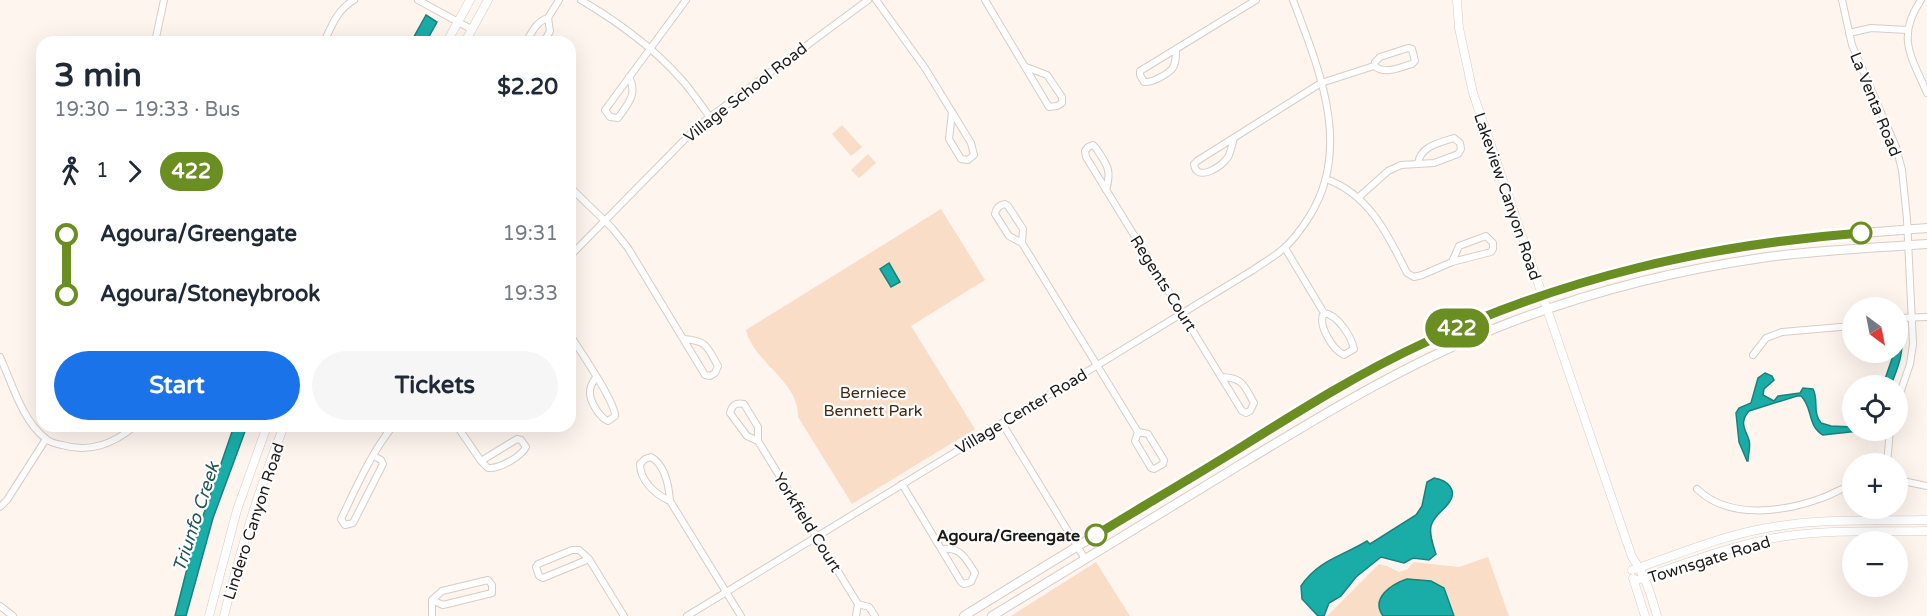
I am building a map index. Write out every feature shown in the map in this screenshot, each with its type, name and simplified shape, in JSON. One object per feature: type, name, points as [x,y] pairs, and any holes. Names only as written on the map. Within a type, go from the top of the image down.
[{"type":"main road","points":[[992,616],[1378,382],[1469,339],[1547,309],[1635,284],[1725,264],[1907,238],[1927,228]]},
{"type":"main road","points":[[964,616],[1367,372],[1463,326],[1542,296],[1620,271],[1707,251],[1796,238],[1907,238],[1927,244]]},
{"type":"street","points":[[156,36],[164,0]]},
{"type":"street","points":[[327,36],[342,8],[354,0]]},
{"type":"street","points":[[418,0],[471,29]]},
{"type":"street","points":[[450,36],[470,0]]},
{"type":"street","points":[[468,36],[488,0]]},
{"type":"street","points":[[530,36],[542,20],[548,18],[559,0]]},
{"type":"street","points":[[581,0],[618,23],[650,49],[681,79],[710,117]]},
{"type":"street","points":[[629,77],[633,84],[633,97],[618,118],[610,117],[605,110],[629,77],[686,0]]},
{"type":"street","name":"Village School Road","points":[[576,250],[684,139],[710,117],[868,0]]},
{"type":"street","points":[[876,0],[906,40],[952,112],[974,151],[974,155],[968,160],[961,159],[949,139],[952,112]]},
{"type":"street","points":[[985,0],[1049,106],[1062,103],[1062,97],[1050,77],[1026,67]]},
{"type":"street","points":[[1176,49],[1175,61],[1171,70],[1150,82],[1144,82],[1140,71],[1256,0]]},
{"type":"street","name":"Village Center Road","points":[[687,616],[1285,248],[1302,228],[1317,204],[1326,179],[1331,146],[1331,126],[1321,83],[1293,0]]},
{"type":"street","name":"Lakeview Canyon Road","points":[[1457,0],[1459,28],[1473,93],[1636,568],[1645,578],[1657,616]]},
{"type":"street","points":[[1921,0],[1912,14],[1907,30],[1910,54],[1927,93]]},
{"type":"street","name":"La Venta Road","points":[[1843,2],[1849,33],[1899,156],[1905,192],[1913,344],[1906,375]]},
{"type":"street","points":[[547,36],[550,31],[548,18]]},
{"type":"street","points":[[1849,33],[1871,28],[1907,30]]},
{"type":"street","points":[[1234,138],[1227,159],[1223,163],[1205,173],[1195,170],[1194,164],[1197,161],[1321,83],[1374,66],[1380,57],[1408,48],[1412,50],[1415,61],[1388,71],[1377,69],[1374,66]]},
{"type":"street","points":[[1359,197],[1389,171],[1401,165],[1434,163],[1458,154],[1461,149],[1460,143],[1454,138],[1427,147],[1419,155],[1418,163]]},
{"type":"street","name":"Regents Court","points":[[1106,190],[1110,176],[1109,169],[1096,148],[1088,147],[1085,151],[1086,157],[1106,190],[1222,377],[1242,411],[1246,413],[1251,411],[1254,403],[1243,383],[1233,378],[1222,377]]},
{"type":"street","points":[[1326,179],[1342,184],[1359,197],[1374,215],[1407,273],[1414,277],[1452,262],[1491,252],[1493,243],[1486,236],[1459,246],[1452,262]]},
{"type":"street","points":[[576,193],[628,248],[705,375],[710,376],[715,373],[718,366],[704,343],[699,340],[684,339]]},
{"type":"street","points":[[1022,243],[1023,229],[1008,206],[1000,205],[995,210],[995,214],[1009,236],[1022,243],[1138,432],[1148,434],[1164,460],[1159,467],[1151,468],[1135,441],[1138,432]]},
{"type":"street","points":[[1285,248],[1324,313]]},
{"type":"street","points":[[1324,313],[1336,318],[1352,343],[1354,349],[1349,353],[1344,355],[1339,352],[1322,325],[1321,318],[1324,313]]},
{"type":"street","points":[[1908,318],[1927,317]]},
{"type":"street","points":[[1753,355],[1766,338],[1782,332],[1842,327]]},
{"type":"street","points":[[576,345],[596,377],[615,410],[615,416],[608,421],[602,418],[590,398],[590,390],[596,377]]},
{"type":"street","points":[[0,357],[24,410],[36,429]]},
{"type":"street","name":"Yorkfield Court","points":[[758,441],[747,436],[730,413],[734,405],[744,404],[758,427],[758,441],[858,603],[869,607],[875,616]]},
{"type":"street","points":[[1002,423],[1085,559]]},
{"type":"street","points":[[39,432],[45,440],[75,449],[95,448],[116,440],[127,432]]},
{"type":"street","name":"Lindero Canyon Road","points":[[211,616],[237,510],[265,432]]},
{"type":"street","name":"Lindero Canyon Road","points":[[224,616],[247,529],[282,432]]},
{"type":"street","points":[[374,456],[381,460],[382,464],[353,523],[345,525],[341,519],[374,456],[388,432]]},
{"type":"street","points":[[461,432],[481,461],[488,468],[497,468],[523,452],[526,447],[521,440],[517,439],[481,461]]},
{"type":"street","points":[[0,507],[45,440]]},
{"type":"street","points":[[670,501],[654,493],[640,469],[645,459],[651,457],[655,460],[669,484],[670,501],[741,616]]},
{"type":"street","points":[[1908,482],[1927,486]]},
{"type":"street","points":[[902,484],[961,582],[964,584],[971,582],[975,573],[961,553],[956,549],[943,549]]},
{"type":"street","points":[[1697,489],[1722,506],[1763,510],[1822,498],[1842,489]]},
{"type":"street","points":[[1841,533],[1842,529],[1847,527],[1877,526],[1884,520]]},
{"type":"street","name":"Townsgate Road","points":[[1636,568],[1713,541],[1770,527],[1820,522],[1927,520]]},
{"type":"street","name":"Townsgate Road","points":[[1634,581],[1752,543],[1789,536],[1927,531]]},
{"type":"street","points":[[589,559],[543,578],[539,576],[536,567],[538,564],[576,549],[589,559],[624,616]]},
{"type":"street","points":[[1636,568],[1634,581],[1645,616]]},
{"type":"street","points":[[432,600],[443,605],[492,593],[492,585],[488,580],[442,591],[432,600],[432,616]]},
{"type":"street","points":[[856,616],[858,603]]},
{"type":"street","points":[[0,606],[13,616]]},
{"type":"green space","points":[[842,125],[862,147],[851,156],[832,134]]},
{"type":"green space","points":[[868,154],[876,163],[859,178],[851,170]]},
{"type":"green space","name":"Berniece Bennett Park","points":[[941,209],[985,280],[911,326],[975,429],[852,504],[798,417],[791,393],[757,352],[746,330]]},
{"type":"green space","points":[[1488,557],[1509,616],[1327,616],[1379,564],[1399,572],[1408,569],[1413,562],[1459,567]]},
{"type":"green space","points":[[1096,562],[1130,616],[1011,616]]},
{"type":"water","points":[[426,15],[437,22],[429,36],[414,36]]},
{"type":"water","points":[[889,263],[900,282],[891,287],[880,269]]},
{"type":"water","points":[[1891,363],[1899,363],[1895,375],[1886,375]]},
{"type":"water","points":[[1765,373],[1772,376],[1774,380],[1764,389],[1763,395],[1774,401],[1778,396],[1800,393],[1803,388],[1813,389],[1818,419],[1821,423],[1842,427],[1842,433],[1823,435],[1818,431],[1814,427],[1805,400],[1797,396],[1749,411],[1744,419],[1750,443],[1747,461],[1739,442],[1736,413],[1739,408],[1751,403],[1758,378]]},
{"type":"water","points":[[232,432],[245,432],[213,518],[186,616],[175,616],[193,545]]},
{"type":"water","points":[[1434,478],[1447,483],[1452,490],[1451,499],[1436,516],[1431,526],[1436,554],[1429,560],[1413,558],[1404,563],[1381,557],[1356,577],[1341,596],[1329,603],[1324,616],[1318,616],[1302,599],[1301,586],[1308,577],[1331,559],[1367,541],[1370,544],[1416,515],[1422,506],[1427,482]]},
{"type":"water","points":[[1407,579],[1431,581],[1444,588],[1454,616],[1383,616],[1379,603],[1384,593],[1395,584]]},
{"type":"bus line","name":"422","points":[[1096,535],[1349,381],[1425,342],[1504,309],[1620,271],[1681,256],[1780,240],[1861,233]]},
{"type":"place","name":"Agoura/Greengate","points":[[1096,535]]},
{"type":"water label","name":"Triunfo Creek","points":[[196,517]]}]
